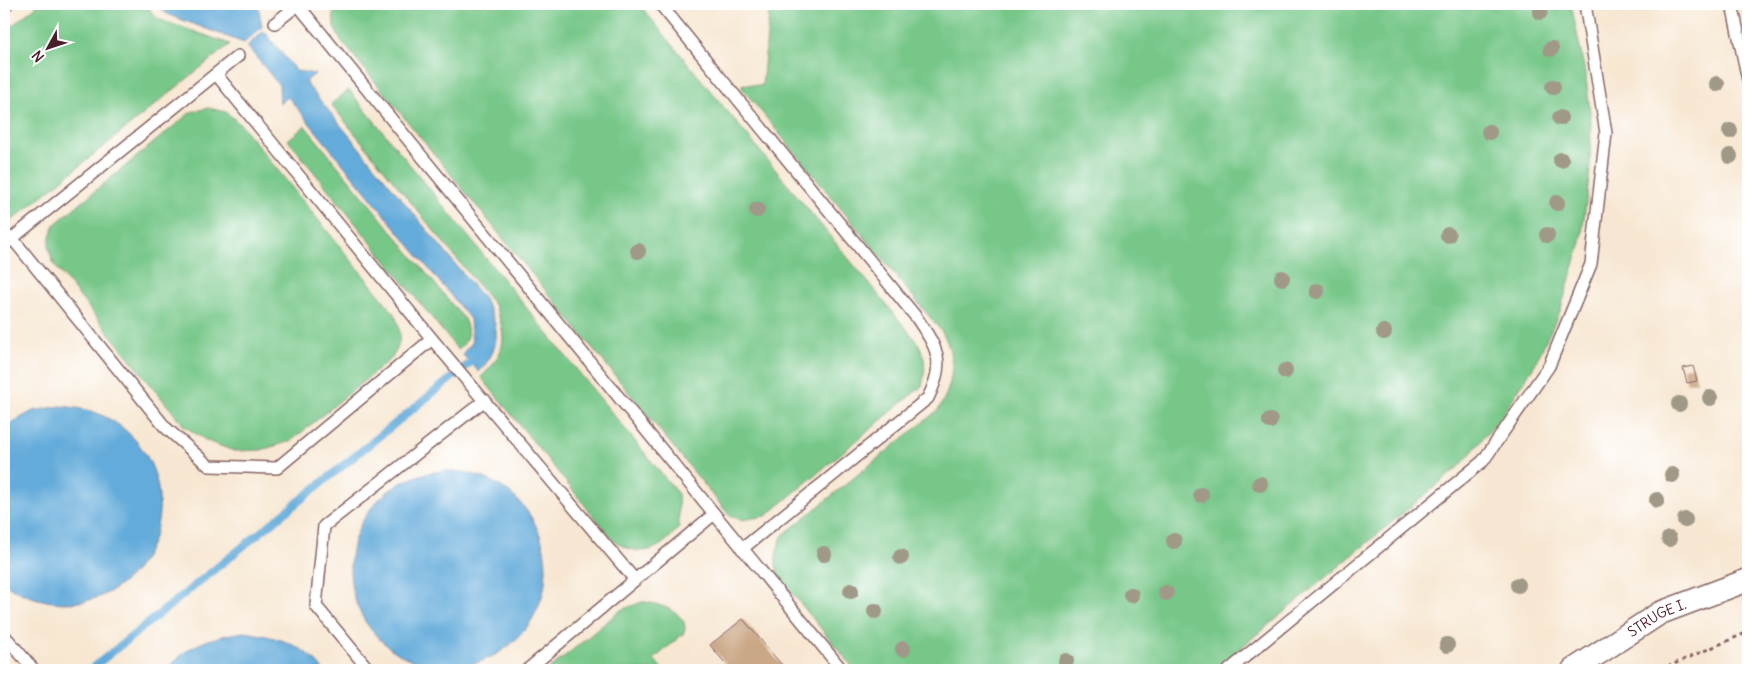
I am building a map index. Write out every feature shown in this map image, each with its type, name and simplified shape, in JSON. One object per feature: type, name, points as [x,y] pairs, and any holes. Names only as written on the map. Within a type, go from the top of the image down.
[{"type":"street","name":"STRUGE I.","points":[[1573,670],[1660,613],[1748,580]]},
{"type":"lane","points":[[275,23],[299,4],[842,670]]},
{"type":"lane","points":[[660,4],[916,317],[934,344],[940,363],[936,383],[928,398],[742,549]]},
{"type":"lane","points":[[1229,670],[1483,461],[1549,366],[1590,264],[1606,133],[1585,4]]},
{"type":"lane","points":[[1732,4],[1748,80]]},
{"type":"lane","points":[[238,56],[8,242],[165,427],[209,466],[276,468],[432,339]]},
{"type":"lane","points":[[216,74],[432,339],[635,580]]},
{"type":"lane","points":[[369,670],[316,606],[324,526],[485,400]]},
{"type":"lane","points":[[527,670],[714,514]]},
{"type":"lane","points":[[4,635],[34,670]]},
{"type":"path","points":[[1660,670],[1748,632]]},
{"type":"green space","points":[[39,4],[145,4],[158,19],[230,44],[4,227],[4,32]]},
{"type":"green space","points":[[333,4],[639,4],[918,343],[923,353],[924,374],[922,386],[766,516],[741,520],[729,515],[340,39],[334,27]]},
{"type":"green space","points":[[770,4],[1571,4],[1586,78],[1591,121],[1590,170],[1581,242],[1560,311],[1535,364],[1501,417],[1461,465],[1214,670],[855,670],[779,577],[776,566],[778,546],[783,535],[938,410],[950,381],[952,361],[942,332],[741,87],[743,84],[762,86]]},
{"type":"green space","points":[[349,90],[678,494],[679,527],[672,536],[657,547],[649,550],[632,550],[613,540],[481,377],[496,360],[502,345],[502,328],[495,306],[331,104]]},
{"type":"green space","points":[[208,108],[226,112],[241,125],[394,313],[400,331],[398,346],[392,358],[291,441],[261,450],[234,451],[207,441],[184,426],[55,266],[49,250],[49,240],[55,224],[191,112]]},
{"type":"green space","points":[[305,126],[464,319],[467,336],[458,350],[288,140]]},
{"type":"green space","points":[[642,602],[655,604],[671,610],[677,614],[685,626],[684,633],[654,659],[663,670],[548,670],[621,610]]},
{"type":"water","points":[[156,4],[258,4],[262,27],[244,43],[167,14]]},
{"type":"water","points":[[264,31],[296,71],[315,74],[305,82],[484,299],[496,328],[496,337],[492,354],[479,372],[462,354],[472,343],[470,319],[288,97],[280,103],[279,85],[247,46]]},
{"type":"water","points":[[61,406],[97,413],[124,429],[146,454],[157,484],[159,514],[152,543],[137,569],[114,589],[86,601],[52,602],[39,599],[20,593],[4,582],[4,427],[33,411]]},
{"type":"water","points":[[448,471],[476,475],[494,483],[510,493],[524,507],[542,541],[546,569],[542,597],[534,615],[524,631],[510,645],[476,663],[448,667],[420,663],[402,655],[386,645],[372,631],[354,597],[350,569],[354,541],[362,523],[372,507],[386,493],[420,475]]},
{"type":"water","points":[[244,632],[288,643],[307,654],[323,670],[168,670],[183,654],[202,643]]},
{"type":"building","points":[[1693,366],[1697,381],[1687,383],[1683,368]]},
{"type":"building","points":[[743,619],[786,670],[731,670],[710,645]]},
{"type":"waterway","points":[[90,670],[470,363],[476,356]]}]
